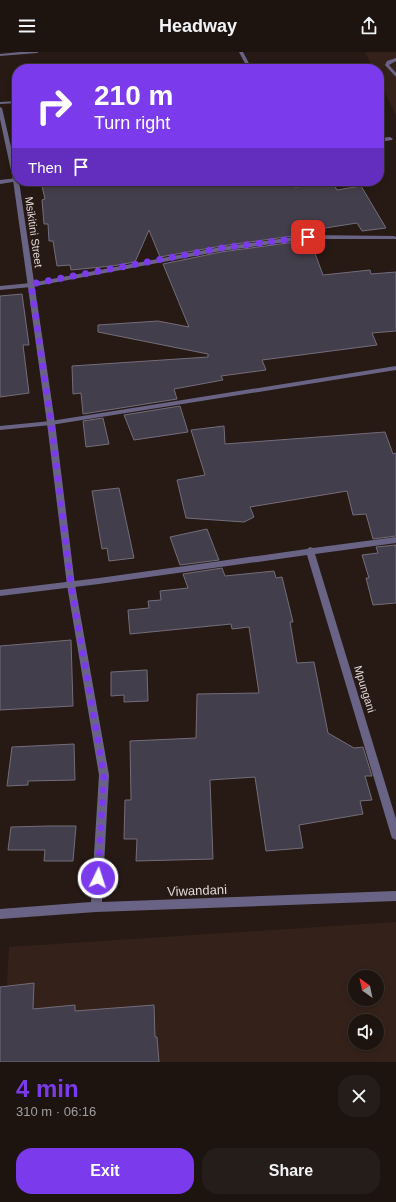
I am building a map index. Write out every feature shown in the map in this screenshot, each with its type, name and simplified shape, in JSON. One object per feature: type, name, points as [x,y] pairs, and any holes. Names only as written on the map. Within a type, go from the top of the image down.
[{"type":"street","points":[[0,55],[38,52]]},
{"type":"street","points":[[241,52],[247,64]]},
{"type":"street","points":[[396,59],[389,62],[387,65],[396,76]]},
{"type":"street","points":[[0,103],[12,102]]},
{"type":"street","name":"Msikitini Street","points":[[0,108],[12,162]]},
{"type":"street","points":[[384,140],[390,139]]},
{"type":"street","points":[[0,182],[12,180]]},
{"type":"street","name":"Msikitini Street","points":[[17,186],[51,423],[71,585],[104,775],[96,907]]},
{"type":"street","points":[[0,288],[31,284],[221,248],[308,237],[394,238]]},
{"type":"street","points":[[0,428],[51,423],[396,368]]},
{"type":"street","points":[[0,592],[71,585],[310,550],[396,540]]},
{"type":"street","name":"Mpungani","points":[[310,550],[396,835]]},
{"type":"street","name":"Viwandani","points":[[0,914],[96,907],[396,896]]},
{"type":"shaded area","points":[[365,52],[396,52],[396,115],[384,91],[384,64],[371,64]]},
{"type":"shaded area","points":[[396,922],[396,1062],[3,1062],[9,947]]},
{"type":"building","points":[[42,186],[335,186],[337,190],[361,186],[386,228],[362,231],[357,223],[306,231],[307,234],[221,246],[160,257],[149,230],[135,262],[71,270],[70,265],[57,266],[53,241],[49,241],[48,224],[44,224],[42,200],[45,199]]},
{"type":"building","points":[[310,240],[323,275],[370,270],[371,274],[396,272],[396,331],[372,333],[377,345],[262,360],[266,370],[221,376],[223,380],[174,389],[177,399],[83,414],[81,393],[73,394],[72,366],[208,357],[208,354],[98,332],[98,325],[158,321],[189,327],[163,264],[221,252]]},
{"type":"building","points":[[22,294],[29,345],[23,345],[29,393],[0,397],[0,296]]},
{"type":"building","points":[[180,406],[188,432],[134,440],[124,415]]},
{"type":"building","points":[[103,418],[109,444],[86,447],[83,421]]},
{"type":"building","points":[[224,426],[225,444],[385,432],[393,454],[396,453],[396,536],[373,539],[366,514],[353,515],[347,491],[250,507],[254,517],[244,522],[186,518],[177,480],[205,475],[191,430]]},
{"type":"building","points":[[119,488],[134,558],[109,561],[107,548],[102,549],[92,491]]},
{"type":"building","points":[[207,529],[219,560],[180,565],[170,537]]},
{"type":"building","points":[[396,545],[396,603],[373,605],[366,578],[369,578],[362,555],[378,553],[376,547]]},
{"type":"building","points":[[222,568],[225,576],[274,571],[276,578],[282,577],[293,622],[290,622],[297,663],[314,662],[328,733],[354,748],[363,747],[372,776],[365,776],[372,800],[360,801],[363,814],[299,825],[303,848],[266,851],[255,777],[210,780],[213,859],[136,861],[137,839],[124,839],[125,800],[131,800],[130,741],[196,738],[197,694],[259,693],[249,627],[232,629],[231,624],[130,634],[128,610],[149,608],[148,601],[161,600],[160,591],[188,588],[183,574]]},
{"type":"building","points":[[71,640],[73,706],[0,710],[0,646]]},
{"type":"building","points":[[147,670],[148,701],[124,702],[124,695],[111,696],[111,672]]},
{"type":"building","points":[[74,744],[75,780],[28,781],[28,785],[7,786],[12,747]]},
{"type":"building","points":[[76,826],[73,861],[44,861],[45,850],[8,850],[11,827]]},
{"type":"building","points":[[34,983],[33,1009],[75,1005],[75,1011],[154,1005],[155,1037],[157,1037],[159,1062],[0,1062],[0,987]]},
{"type":"route","points":[[98,878],[104,775],[71,585],[51,423],[31,284],[221,248],[308,237]]}]
